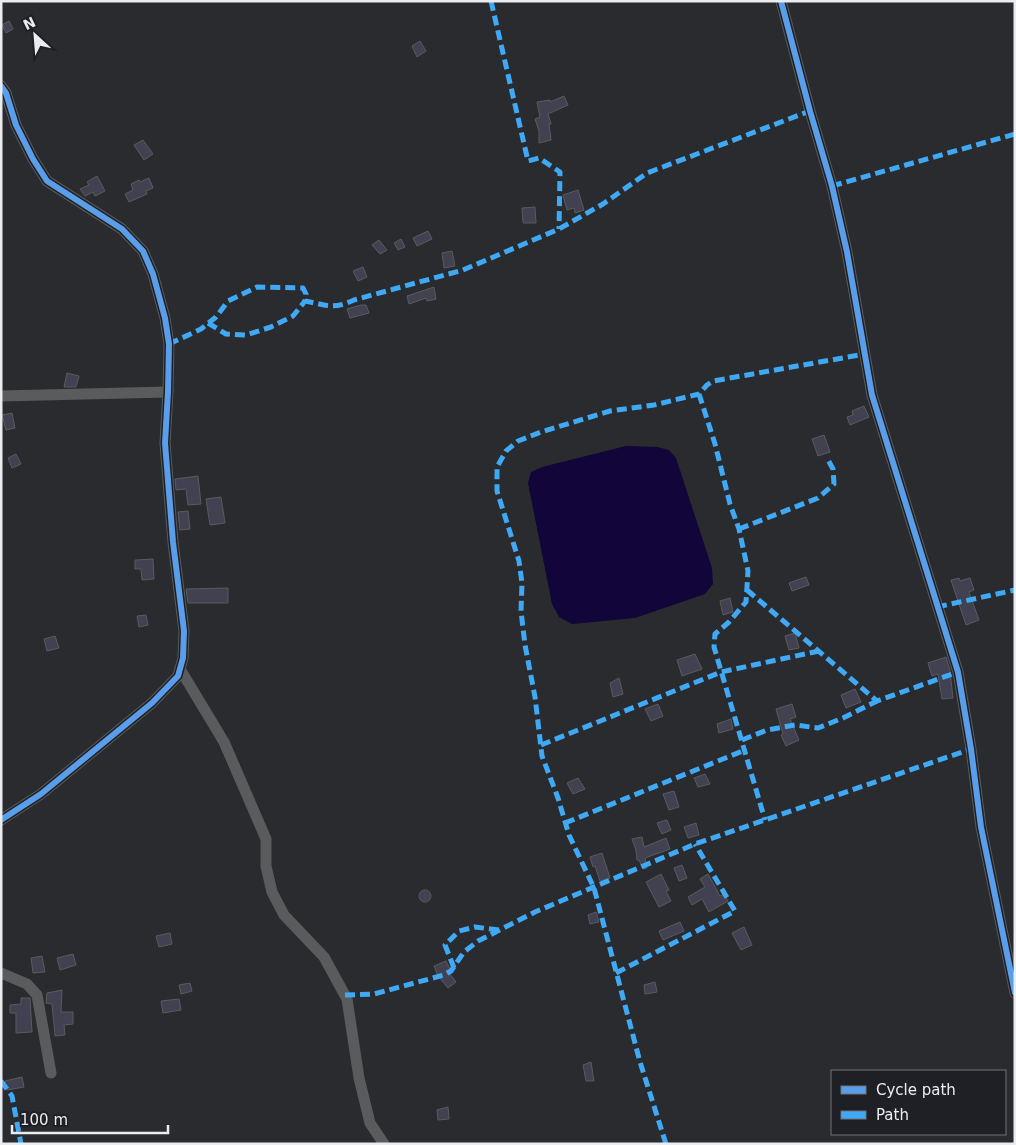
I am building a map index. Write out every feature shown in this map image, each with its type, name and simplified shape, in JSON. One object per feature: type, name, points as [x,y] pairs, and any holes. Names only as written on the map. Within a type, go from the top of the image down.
[{"type":"street","points":[[781,1],[832,186],[847,252],[872,396],[958,672],[971,749],[981,827],[1015,993]]},
{"type":"street","points":[[1,86],[6,93],[16,125],[33,159],[47,181],[122,229],[143,251],[153,274],[165,318],[169,344],[165,444],[174,551],[184,631],[183,658],[178,676],[140,713],[41,794],[1,820]]},
{"type":"street","points":[[1,396],[168,392]]},
{"type":"street","points":[[180,669],[224,742],[266,839],[266,866],[272,892],[284,915],[324,957],[347,998],[359,1078],[370,1123],[384,1144]]},
{"type":"street","points":[[1,972],[28,984],[37,995],[51,1074]]},
{"type":"shaded area","points":[[626,446],[657,447],[669,450],[676,458],[712,568],[713,584],[705,594],[635,618],[572,624],[559,617],[552,604],[528,483],[531,472],[542,467]]},
{"type":"building","points":[[9,21],[13,29],[6,33],[2,25]]},
{"type":"building","points":[[420,41],[426,51],[417,57],[412,46]]},
{"type":"building","points":[[564,96],[568,105],[548,114],[551,124],[549,124],[551,140],[539,143],[539,131],[535,119],[540,117],[537,102],[550,100],[550,102]]},
{"type":"building","points":[[143,140],[153,154],[144,160],[134,145]]},
{"type":"building","points":[[97,176],[105,191],[95,196],[93,192],[85,196],[80,189],[89,185],[87,182]]},
{"type":"building","points":[[149,178],[153,188],[146,191],[147,194],[129,202],[125,194],[133,190],[131,184]]},
{"type":"building","points":[[578,190],[584,210],[575,213],[574,208],[567,210],[563,195]]},
{"type":"building","points":[[535,207],[536,223],[523,223],[522,208]]},
{"type":"building","points":[[428,231],[432,239],[417,246],[413,238]]},
{"type":"building","points":[[401,239],[405,247],[398,250],[394,243]]},
{"type":"building","points":[[379,240],[387,250],[380,254],[372,245]]},
{"type":"building","points":[[452,251],[455,266],[444,268],[442,253]]},
{"type":"building","points":[[363,267],[367,277],[358,281],[353,271]]},
{"type":"building","points":[[434,287],[436,299],[427,301],[426,298],[409,304],[407,296]]},
{"type":"building","points":[[366,305],[369,313],[350,318],[347,309]]},
{"type":"building","points":[[67,373],[79,376],[76,387],[64,387]]},
{"type":"building","points":[[864,406],[869,417],[850,425],[847,417],[853,415],[852,411]]},
{"type":"building","points":[[12,413],[15,428],[6,430],[2,415]]},
{"type":"building","points":[[824,435],[830,452],[818,456],[812,439]]},
{"type":"building","points":[[16,454],[21,464],[12,468],[8,458]]},
{"type":"building","points":[[198,476],[201,504],[188,505],[186,489],[176,490],[175,479]]},
{"type":"building","points":[[221,497],[225,523],[210,525],[206,499]]},
{"type":"building","points":[[188,511],[190,529],[180,530],[178,512]]},
{"type":"building","points":[[153,559],[154,579],[142,580],[141,569],[135,569],[135,560]]},
{"type":"building","points":[[806,577],[809,585],[792,591],[789,583]]},
{"type":"building","points":[[959,578],[960,581],[970,578],[974,590],[969,592],[979,620],[966,625],[951,580]]},
{"type":"building","points":[[228,588],[228,603],[188,603],[186,589]]},
{"type":"building","points":[[730,598],[733,612],[723,615],[720,601]]},
{"type":"building","points":[[146,615],[148,625],[139,627],[137,616]]},
{"type":"building","points":[[795,633],[799,648],[789,650],[785,636]]},
{"type":"building","points":[[55,636],[59,648],[47,651],[44,639]]},
{"type":"building","points":[[695,654],[702,669],[682,676],[677,660]]},
{"type":"building","points":[[946,657],[950,671],[953,698],[942,699],[938,674],[932,676],[928,663]]},
{"type":"building","points":[[619,678],[623,694],[613,697],[610,683]]},
{"type":"building","points":[[855,689],[861,702],[846,708],[841,695]]},
{"type":"building","points":[[658,704],[663,716],[651,721],[645,709]]},
{"type":"building","points":[[792,704],[796,717],[790,719],[799,740],[786,746],[781,735],[783,734],[776,709]]},
{"type":"building","points":[[731,719],[733,729],[719,733],[717,724]]},
{"type":"building","points":[[705,774],[710,784],[698,787],[694,778]]},
{"type":"building","points":[[578,778],[585,789],[573,794],[567,783]]},
{"type":"building","points":[[674,791],[679,807],[669,810],[663,794]]},
{"type":"building","points":[[667,820],[671,830],[662,834],[657,823]]},
{"type":"building","points":[[696,823],[699,835],[688,838],[684,827]]},
{"type":"building","points":[[642,837],[644,847],[666,838],[670,849],[645,858],[647,868],[643,869],[639,860],[637,860],[632,839]]},
{"type":"building","points":[[602,853],[610,878],[600,881],[590,857]]},
{"type":"building","points":[[682,865],[687,878],[679,881],[674,868]]},
{"type":"building","points":[[661,874],[669,890],[666,891],[671,901],[659,907],[646,882]]},
{"type":"building","points":[[708,874],[720,896],[724,894],[728,901],[709,912],[702,899],[692,905],[688,897],[705,887],[700,879]]},
{"type":"building","points":[[425,890],[431,896],[425,902],[419,896]]},
{"type":"building","points":[[596,912],[599,922],[590,924],[588,915]]},
{"type":"building","points":[[680,922],[684,931],[663,940],[659,931]]},
{"type":"building","points":[[744,927],[752,945],[741,950],[732,933]]},
{"type":"building","points":[[170,933],[172,944],[159,947],[156,936]]},
{"type":"building","points":[[73,954],[76,965],[60,970],[57,958]]},
{"type":"building","points":[[42,956],[45,972],[33,973],[31,958]]},
{"type":"building","points":[[446,961],[450,969],[447,970],[456,982],[448,988],[438,976],[434,966]]},
{"type":"building","points":[[655,982],[657,992],[645,994],[644,985]]},
{"type":"building","points":[[190,983],[192,991],[181,994],[179,985]]},
{"type":"building","points":[[62,990],[61,1012],[73,1012],[73,1024],[64,1025],[65,1035],[55,1036],[52,1004],[46,1003],[47,993]]},
{"type":"building","points":[[21,998],[30,998],[32,1032],[16,1033],[16,1013],[10,1013],[10,1005],[21,1004]]},
{"type":"building","points":[[179,999],[181,1010],[163,1013],[161,1001]]},
{"type":"building","points":[[591,1062],[594,1081],[586,1081],[583,1065]]},
{"type":"building","points":[[22,1077],[24,1087],[7,1090],[5,1081]]},
{"type":"building","points":[[448,1107],[449,1119],[438,1120],[437,1110]]},
{"type":"marked path","points":[[491,1],[528,161],[539,158],[560,172],[559,229]]},
{"type":"marked path","points":[[169,344],[201,329],[216,317],[228,301],[257,287],[303,288],[306,294],[305,301],[335,306],[463,270],[559,229],[603,204],[647,173],[810,111]]},
{"type":"marked path","points":[[832,186],[1015,134]]},
{"type":"marked path","points":[[208,323],[226,334],[246,335],[271,327],[293,316],[305,301]]},
{"type":"marked path","points":[[666,1144],[640,1062],[594,888],[569,835],[558,798],[542,756],[535,697],[525,645],[521,611],[522,583],[519,561],[497,491],[497,467],[506,451],[518,441],[541,432],[610,411],[654,405],[699,394],[713,381],[865,354]]},
{"type":"marked path","points":[[699,394],[715,444],[730,504],[739,529],[748,571],[746,602],[729,622],[715,634],[714,647],[765,820]]},
{"type":"marked path","points":[[739,529],[818,498],[834,484],[833,469],[827,458]]},
{"type":"marked path","points":[[747,590],[877,701],[958,672]]},
{"type":"marked path","points":[[937,607],[1015,590]]},
{"type":"marked path","points":[[541,745],[721,672],[819,651]]},
{"type":"marked path","points":[[742,740],[767,730],[795,725],[818,728],[877,701]]},
{"type":"marked path","points":[[345,995],[374,994],[444,975],[451,971],[464,952],[478,941],[535,912],[695,844],[971,749]]},
{"type":"marked path","points":[[565,823],[745,750]]},
{"type":"marked path","points":[[616,973],[735,911],[695,844]]},
{"type":"marked path","points":[[454,968],[445,945],[459,931],[475,927],[499,930]]},
{"type":"marked path","points":[[1,1081],[12,1096],[21,1144]]},
{"type":"cycle path","points":[[781,1],[832,186],[847,252],[872,395],[958,672],[971,749],[981,827],[1015,993]]},
{"type":"cycle path","points":[[1,86],[6,93],[16,125],[33,159],[47,181],[122,229],[143,251],[153,274],[165,318],[169,344],[165,443],[173,542],[184,631],[183,658],[178,676],[152,703],[41,794],[1,820]]}]
